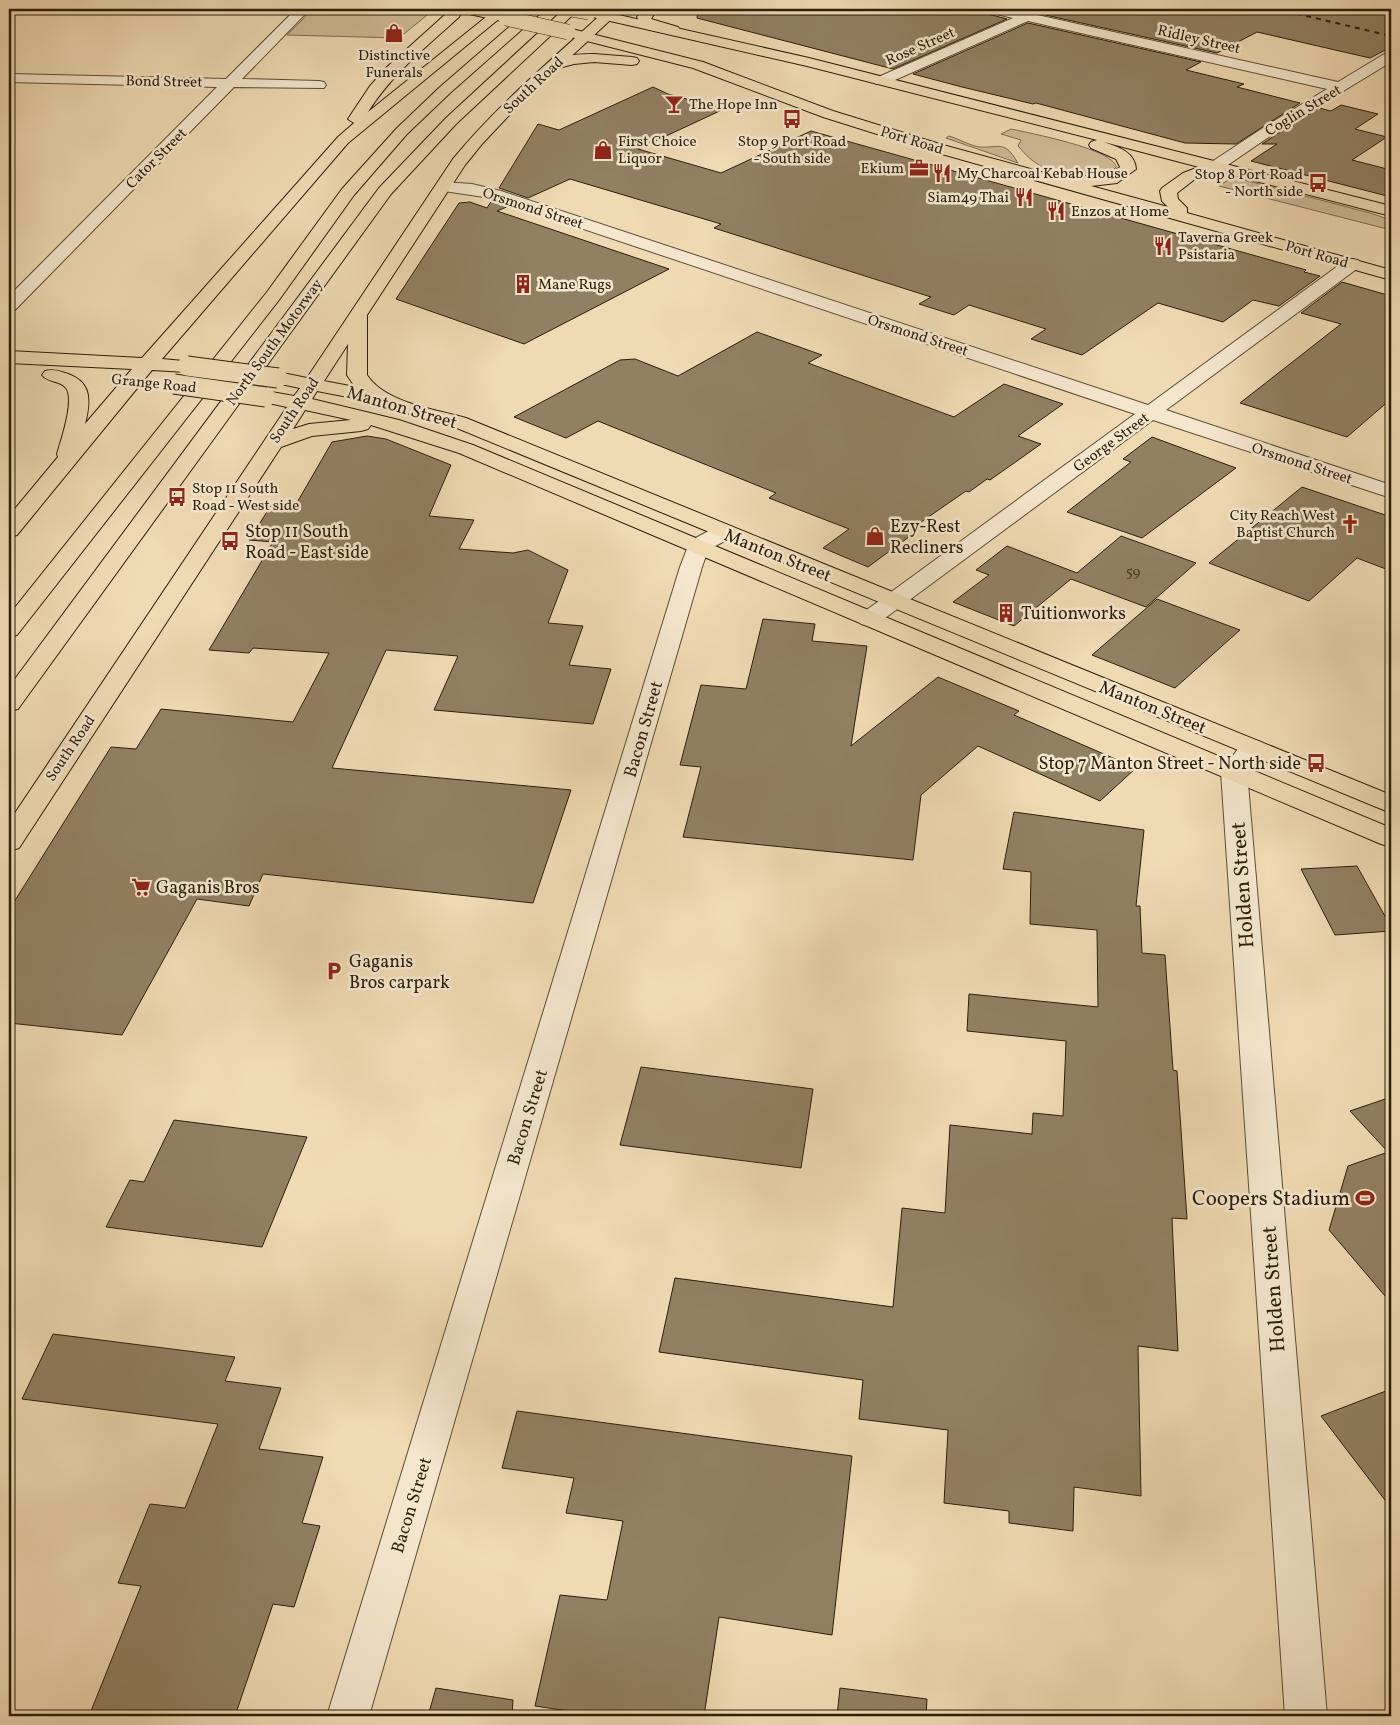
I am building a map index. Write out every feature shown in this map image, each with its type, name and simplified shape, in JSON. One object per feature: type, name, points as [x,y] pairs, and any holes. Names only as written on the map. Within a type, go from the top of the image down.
[{"type":"main road","points":[[9,530],[134,380],[343,140],[375,89],[410,53],[454,14],[453,9]]},
{"type":"main road","name":"Port Road","points":[[464,9],[502,14],[660,54],[720,73],[841,119],[937,148],[1179,214],[1391,275]]},
{"type":"main road","name":"North South Motorway","points":[[9,630],[273,296],[348,192],[402,131],[445,90],[538,9]]},
{"type":"main road","points":[[650,9],[644,17],[644,21],[673,30]]},
{"type":"main road","points":[[578,10],[611,12],[673,30],[1391,211]]},
{"type":"main road","name":"North South Motorway","points":[[9,704],[385,192],[450,121],[578,10]]},
{"type":"main road","name":"South Road","points":[[9,842],[459,162],[487,129],[524,92],[556,65],[611,12]]},
{"type":"main road","points":[[343,140],[502,14]]},
{"type":"main road","points":[[556,65],[576,59],[602,58],[720,73]]},
{"type":"main road","points":[[928,93],[992,119],[1105,148],[1124,158],[1129,165],[1125,173],[1111,180],[1058,182]]},
{"type":"main road","points":[[1179,214],[1179,208],[1170,202],[1168,191],[1189,176],[1216,166]]},
{"type":"main road","points":[[358,315],[358,375],[364,386],[380,399]]},
{"type":"main road","points":[[39,358],[132,345],[174,334]]},
{"type":"main road","name":"Grange Road","points":[[9,357],[149,363]]},
{"type":"main road","name":"Manton Street","points":[[149,363],[186,366],[311,384],[380,399],[426,412],[481,431],[894,602],[1243,759],[1391,838]]},
{"type":"main road","name":"Grange Road","points":[[9,373],[174,384],[299,402]]},
{"type":"main road","points":[[52,375],[73,384],[78,393],[74,431],[64,463]]},
{"type":"main road","name":"Manton Street","points":[[299,402],[390,424],[466,449],[869,619],[1243,759],[1391,805]]},
{"type":"main road","points":[[272,443],[294,434],[322,427],[390,424]]},
{"type":"street","name":"Cator Street","points":[[9,306],[302,9]]},
{"type":"street","name":"Ridley Street","points":[[993,9],[1340,87]]},
{"type":"street","name":"Rose Street","points":[[881,81],[1026,17]]},
{"type":"street","name":"Coglin Street","points":[[1216,166],[1271,129],[1391,56]]},
{"type":"street","name":"Bond Street","points":[[9,78],[319,85]]},
{"type":"street","name":"Orsmond Street","points":[[443,187],[489,192],[1391,492]]},
{"type":"street","name":"George Street","points":[[869,619],[1352,264]]},
{"type":"street","points":[[698,546],[724,532]]},
{"type":"street","name":"Bacon Street","points":[[348,1716],[698,546]]},
{"type":"street","name":"Holden Street","points":[[1243,759],[1306,1716]]},
{"type":"shaded area","points":[[313,9],[422,9],[428,12],[426,16],[399,38],[287,35]]},
{"type":"shaded area","points":[[1011,129],[1087,148],[1112,160],[1116,167],[1111,172],[1093,175],[1071,174],[1045,168],[1033,161],[1018,146],[1021,140],[1001,134]]},
{"type":"shaded area","points":[[949,136],[980,147],[998,146],[1005,148],[1018,163],[946,138]]},
{"type":"shaded area","points":[[1233,177],[1391,220],[1391,230],[1219,186]]},
{"type":"building","points":[[698,9],[984,9],[988,14],[1007,19],[893,69],[697,18]]},
{"type":"building","points":[[1018,9],[1391,9],[1391,47],[1370,58],[1257,32],[1217,53]]},
{"type":"building","points":[[1028,23],[1201,62],[1186,70],[1244,84],[1237,87],[1300,103],[1236,144],[1185,143],[1036,103],[1033,104],[913,74]]},
{"type":"building","points":[[653,87],[668,94],[724,109],[638,149],[721,173],[811,131],[1306,270],[1304,272],[1320,276],[1279,306],[1253,300],[1223,322],[1158,303],[1082,355],[1031,339],[1046,329],[969,305],[954,315],[919,304],[931,297],[714,228],[721,224],[570,179],[528,198],[499,188],[538,124],[559,130]]},
{"type":"building","points":[[1341,105],[1378,114],[1355,129],[1387,137],[1352,160],[1391,170],[1391,197],[1251,161],[1277,144],[1262,144],[1277,134],[1319,108],[1331,111]]},
{"type":"building","name":"Mane Rugs","points":[[492,200],[509,206],[497,211],[669,269],[524,344],[396,299],[459,203],[470,202],[487,208]]},
{"type":"building","points":[[1342,282],[1391,296],[1391,399],[1347,437],[1240,403],[1341,324],[1301,313]]},
{"type":"building","points":[[757,332],[822,355],[808,363],[954,417],[1004,384],[1063,404],[1018,436],[1041,444],[990,480],[987,479],[969,492],[966,491],[911,529],[917,531],[868,567],[823,548],[849,529],[769,498],[776,493],[598,421],[566,438],[514,417],[620,360],[635,359],[678,376]]},
{"type":"building","points":[[367,436],[386,439],[451,465],[429,516],[474,520],[459,549],[513,553],[528,550],[568,570],[548,623],[583,626],[569,665],[611,669],[593,724],[434,710],[458,656],[386,650],[332,768],[571,790],[533,903],[263,874],[249,906],[197,899],[122,1035],[9,1023],[9,910],[111,747],[136,749],[161,709],[293,722],[329,653],[253,648],[249,653],[209,650],[273,542],[249,540],[272,504],[295,506],[332,442]]},
{"type":"building","points":[[1152,437],[1236,468],[1142,538],[1067,512],[1131,462],[1123,459]]},
{"type":"building","points":[[1302,487],[1391,517],[1391,571],[1357,558],[1309,601],[1209,563]]},
{"type":"building","points":[[1121,536],[1196,563],[1146,607],[1071,579],[1014,626],[953,602],[989,575],[976,570],[1007,546],[1077,573]]},
{"type":"building","points":[[1157,599],[1240,630],[1175,688],[1092,655]]},
{"type":"building","points":[[763,619],[815,624],[812,641],[867,646],[851,746],[938,677],[1019,711],[1014,715],[1136,768],[1100,801],[978,746],[921,795],[913,860],[683,837],[701,767],[680,765],[701,685],[746,689]]},
{"type":"building","points":[[1014,812],[1144,830],[1136,906],[1140,906],[1142,953],[1165,955],[1173,1070],[1177,1071],[1187,1219],[1172,1218],[1178,1351],[1138,1346],[1141,1496],[1074,1487],[1073,1531],[1009,1523],[1009,1511],[944,1503],[948,1430],[859,1419],[863,1380],[659,1352],[675,1278],[893,1307],[902,1208],[945,1213],[950,1125],[1032,1134],[1033,1113],[1063,1116],[1066,1041],[967,1031],[969,994],[1098,1007],[1097,930],[1030,924],[1031,872],[1003,869]]},
{"type":"building","points":[[1357,866],[1391,927],[1391,931],[1335,935],[1301,869]]},
{"type":"building","points":[[641,1067],[813,1089],[801,1168],[620,1145]]},
{"type":"building","name":"Coopers Stadium","points":[[1391,1097],[1391,1208],[1386,1220],[1391,1226],[1391,1303],[1329,1230],[1348,1166],[1388,1152],[1350,1111]]},
{"type":"building","points":[[174,1120],[307,1137],[262,1247],[106,1227],[130,1180],[144,1182]]},
{"type":"building","points":[[53,1334],[235,1357],[225,1381],[281,1388],[259,1449],[323,1457],[302,1523],[320,1526],[294,1607],[273,1604],[235,1716],[89,1716],[141,1586],[118,1583],[150,1504],[185,1508],[218,1424],[22,1399]]},
{"type":"building","points":[[1391,1389],[1391,1508],[1321,1416]]},
{"type":"building","points":[[517,1411],[852,1456],[832,1635],[719,1617],[704,1716],[602,1716],[535,1706],[560,1595],[607,1600],[623,1521],[566,1513],[574,1478],[502,1468]]},
{"type":"building","points":[[436,1688],[513,1700],[512,1716],[428,1716]]},
{"type":"building","points":[[840,1688],[927,1699],[926,1716],[837,1716]]},
{"type":"railway","points":[[1277,9],[1391,36]]},
{"type":"place","name":"Distinctive Funerals","points":[[394,33]]},
{"type":"place","name":"The Hope Inn","points":[[674,104]]},
{"type":"place","name":"Stop 9 Port Road - South side","points":[[792,119]]},
{"type":"place","name":"First Choice Liquor","points":[[603,150]]},
{"type":"place","name":"Ekium","points":[[919,168]]},
{"type":"place","name":"My Charcoal Kebab House","points":[[942,173]]},
{"type":"place","name":"Stop 8 Port Road - North side","points":[[1318,183]]},
{"type":"place","name":"Siam49 Thai","points":[[1024,197]]},
{"type":"place","name":"Enzos at Home","points":[[1056,211]]},
{"type":"place","name":"Taverna Greek Psistaria","points":[[1163,246]]},
{"type":"place","name":"Mane Rugs","points":[[523,284]]},
{"type":"place","name":"Stop 11 South Road - West side","points":[[177,497]]},
{"type":"place","name":"City Reach West Baptist Church","points":[[1350,524]]},
{"type":"place","name":"Ezy-Rest Recliners","points":[[875,536]]},
{"type":"place","name":"Stop 11 South Road - East side","points":[[230,541]]},
{"type":"place","name":"Tuitionworks","points":[[1006,613]]},
{"type":"place","name":"Stop 7 Manton Street - North side","points":[[1316,763]]},
{"type":"place","name":"Gaganis Bros","points":[[141,887]]},
{"type":"place","name":"Gaganis Bros carpark","points":[[334,971]]},
{"type":"place","name":"Coopers Stadium","points":[[1365,1198]]}]
